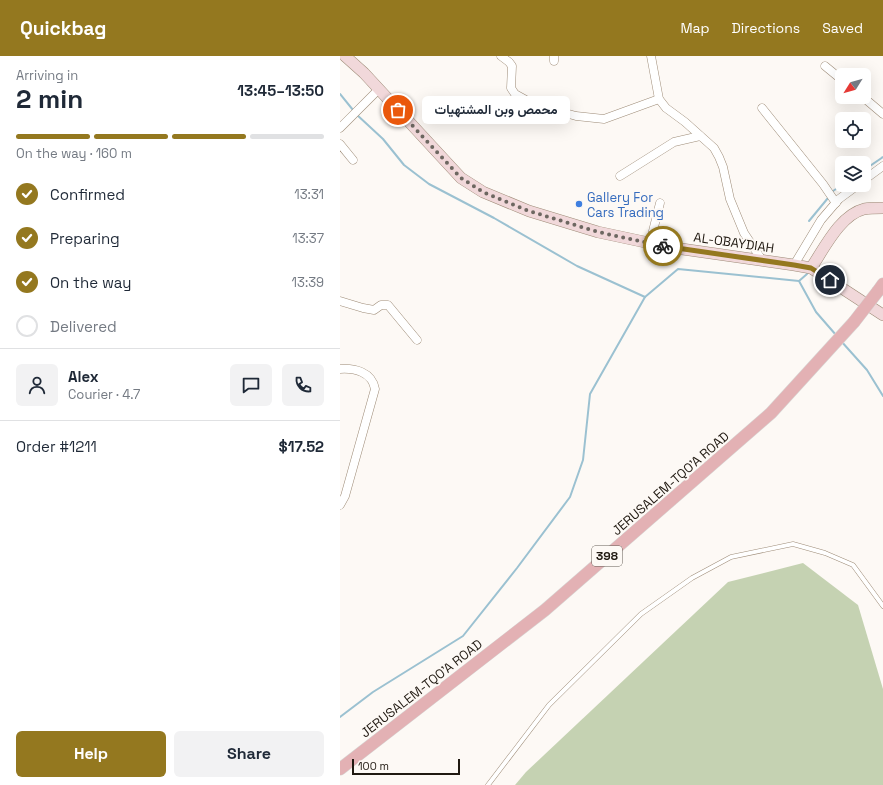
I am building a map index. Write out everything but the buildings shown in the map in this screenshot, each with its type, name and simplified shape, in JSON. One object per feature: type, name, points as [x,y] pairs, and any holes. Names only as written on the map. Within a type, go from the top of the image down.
[{"type":"main road","name":"AL-OBAYDIAH","points":[[345,56],[364,73],[461,178],[483,192],[529,211],[598,232],[668,247],[811,268],[883,315]]},
{"type":"main road","points":[[811,268],[836,230],[852,214],[864,210],[883,208]]},
{"type":"main road","name":"JERUSALEM-TQO'A ROAD","points":[[340,769],[551,605],[771,413],[854,322],[880,287]]},
{"type":"street","points":[[501,56],[512,66],[511,88],[515,94],[534,104],[576,116],[604,119],[659,99]]},
{"type":"street","points":[[651,56],[659,99],[666,108],[714,148],[723,167],[730,199],[744,233],[762,260]]},
{"type":"street","points":[[825,66],[835,74]]},
{"type":"street","points":[[340,128],[379,89]]},
{"type":"street","points":[[871,104],[883,114]]},
{"type":"street","points":[[762,108],[823,184],[836,203]]},
{"type":"street","points":[[620,176],[674,142],[700,136]]},
{"type":"street","points":[[340,144],[353,160]]},
{"type":"street","points":[[871,175],[883,166]]},
{"type":"street","points":[[794,265],[821,220],[836,203],[849,192]]},
{"type":"street","points":[[650,243],[660,203]]},
{"type":"street","points":[[340,301],[374,310],[381,305],[388,305],[417,340]]},
{"type":"street","points":[[340,369],[358,370],[371,378],[375,389],[345,496],[340,505]]},
{"type":"lane","points":[[488,785],[549,705],[642,614],[692,578],[731,557],[793,544],[825,553],[854,565],[883,606]]},
{"type":"green space","points":[[803,563],[858,605],[883,689],[883,785],[515,785],[526,772],[728,582]]},
{"type":"waterway","points":[[340,94],[353,110]]},
{"type":"waterway","points":[[356,114],[383,139],[404,165],[429,184],[494,218],[577,266],[645,297]]},
{"type":"waterway","points":[[871,165],[883,157]]},
{"type":"waterway","points":[[809,221],[828,198]]},
{"type":"waterway","points":[[340,717],[373,692],[463,636],[517,568],[570,497],[583,460],[590,394],[645,297],[678,269],[799,281]]},
{"type":"waterway","points":[[807,274],[799,281],[816,312],[836,335]]},
{"type":"waterway","points":[[841,341],[867,370],[883,396]]},
{"type":"way so far","points":[[398,110],[461,178],[483,192],[529,211],[598,232],[663,246]]},
{"type":"place","name":"محمص وبن المشتهيات","points":[[398,110]]},
{"type":"place","name":"Gallery For Cars Trading","points":[[579,204]]},
{"type":"route","points":[[663,246],[811,268],[830,280]]}]
